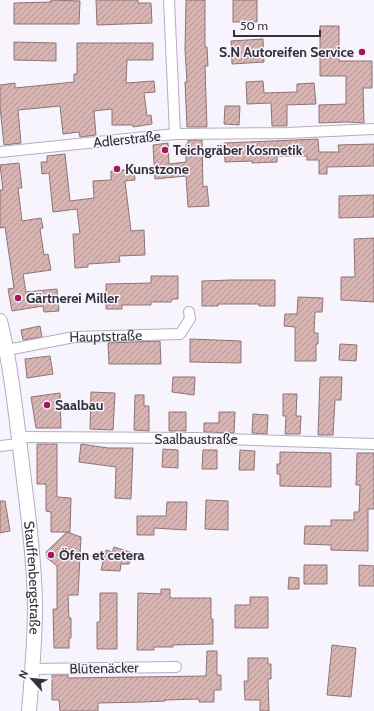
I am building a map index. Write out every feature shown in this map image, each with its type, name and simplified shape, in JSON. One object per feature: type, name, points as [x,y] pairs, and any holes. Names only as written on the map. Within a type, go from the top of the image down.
[{"type":"street","points":[[169,0],[175,134]]},
{"type":"street","name":"Adlerstraße","points":[[0,152],[175,134],[273,134],[374,129]]},
{"type":"street","name":"Hauptstraße","points":[[7,350],[74,338],[180,334],[190,319],[189,312]]},
{"type":"street","points":[[0,321],[7,350],[19,441]]},
{"type":"street","name":"Saalbaustraße","points":[[0,446],[19,441],[212,438],[374,444]]},
{"type":"street","name":"Stauffenbergstraße","points":[[19,441],[33,572],[35,607],[29,711]]},
{"type":"street","name":"Blütenäcker","points":[[32,669],[176,666]]},
{"type":"building","points":[[51,0],[80,1],[79,24],[14,24],[14,3],[51,2]]},
{"type":"building","points":[[96,0],[138,0],[138,3],[151,3],[152,23],[97,25]]},
{"type":"building","points":[[186,0],[205,0],[205,47],[207,47],[208,66],[205,66],[207,127],[187,127],[185,82],[187,82],[185,50]]},
{"type":"building","points":[[233,0],[257,0],[257,22],[233,22]]},
{"type":"building","points":[[320,26],[339,26],[339,61],[372,61],[372,88],[363,88],[364,123],[319,123],[319,105],[346,104],[346,76],[320,76]]},
{"type":"building","points":[[263,39],[264,62],[232,64],[231,41]]},
{"type":"building","points":[[14,42],[56,43],[56,61],[14,60]]},
{"type":"building","points":[[77,43],[153,43],[153,60],[127,60],[126,83],[154,81],[155,92],[144,93],[147,116],[151,115],[152,124],[133,127],[133,125],[112,125],[112,109],[94,111],[96,135],[80,137],[79,132],[63,134],[60,106],[18,110],[21,143],[4,145],[0,107],[0,85],[15,83],[15,88],[74,82],[74,74],[77,74]]},
{"type":"building","points":[[263,81],[264,93],[297,92],[297,84],[314,83],[316,104],[287,105],[287,126],[272,126],[271,103],[247,104],[246,82]]},
{"type":"building","points":[[225,106],[240,106],[239,125],[224,124]]},
{"type":"building","points":[[318,139],[319,152],[339,152],[338,145],[374,144],[374,166],[327,167],[327,174],[319,174],[319,160],[307,160],[307,156],[277,156],[277,162],[225,162],[224,143]]},
{"type":"building","points":[[188,140],[202,140],[203,187],[207,186],[209,206],[188,207],[186,176],[155,179],[153,145],[168,143],[169,164],[186,162],[186,144],[188,144]]},
{"type":"building","points":[[65,154],[70,201],[94,198],[93,181],[111,180],[111,171],[134,169],[135,180],[125,181],[131,231],[144,230],[145,255],[119,256],[120,262],[88,264],[88,267],[75,268],[73,234],[80,234],[77,209],[53,212],[49,173],[42,174],[41,162],[47,162],[47,156]]},
{"type":"building","points":[[19,163],[22,188],[18,188],[22,221],[41,218],[43,228],[40,229],[44,255],[48,254],[51,270],[23,274],[26,292],[57,289],[59,311],[44,312],[43,306],[12,311],[8,289],[14,288],[5,227],[0,228],[0,190],[3,190],[0,165]]},
{"type":"building","points":[[374,195],[374,217],[339,218],[339,196]]},
{"type":"building","points":[[374,238],[374,302],[341,300],[341,277],[355,277],[354,239]]},
{"type":"building","points":[[151,276],[178,276],[178,299],[172,299],[171,302],[151,302],[151,305],[122,305],[122,309],[106,309],[106,284],[151,283]]},
{"type":"building","points":[[275,280],[275,306],[259,306],[259,304],[218,304],[218,306],[202,306],[202,281]]},
{"type":"building","points":[[298,297],[323,298],[322,312],[315,312],[314,333],[318,333],[318,344],[316,344],[316,361],[295,361],[295,327],[284,326],[285,314],[297,314]]},
{"type":"building","points":[[40,326],[42,337],[23,340],[21,330]]},
{"type":"building","points":[[190,339],[241,341],[241,363],[190,362]]},
{"type":"building","points":[[160,341],[161,364],[109,364],[108,343]]},
{"type":"building","points":[[340,344],[357,345],[356,361],[339,360]]},
{"type":"building","points":[[50,356],[53,374],[27,378],[25,359]]},
{"type":"building","points":[[173,377],[195,377],[194,395],[172,392]]},
{"type":"building","points":[[320,377],[342,377],[341,400],[335,400],[333,435],[318,435]]},
{"type":"building","points":[[91,392],[115,393],[113,430],[90,429]]},
{"type":"building","name":"Saalbau","points":[[60,393],[61,428],[36,428],[31,397]]},
{"type":"building","points":[[283,394],[297,394],[296,416],[301,416],[300,434],[285,434],[286,416],[283,416]]},
{"type":"building","points":[[135,395],[144,395],[144,406],[149,406],[149,431],[134,430]]},
{"type":"building","points":[[169,412],[186,412],[186,431],[169,431]]},
{"type":"building","points":[[219,412],[235,412],[234,433],[204,432],[204,423],[219,423]]},
{"type":"building","points":[[253,414],[268,415],[267,434],[252,433]]},
{"type":"building","points":[[37,444],[57,444],[57,497],[71,498],[70,532],[51,532],[51,512],[46,511],[46,484],[37,484]]},
{"type":"building","points":[[81,444],[108,448],[133,448],[131,499],[115,498],[116,467],[79,462]]},
{"type":"building","points":[[163,449],[178,450],[178,468],[162,467]]},
{"type":"building","points":[[203,450],[217,450],[217,469],[202,469]]},
{"type":"building","points":[[240,450],[255,451],[254,470],[239,470]]},
{"type":"building","points":[[280,452],[331,453],[331,487],[280,486],[280,474],[277,474],[277,464],[280,464]]},
{"type":"building","points":[[357,453],[374,453],[374,509],[368,509],[368,551],[331,550],[331,545],[304,544],[305,526],[331,526],[331,520],[354,520],[354,512],[359,512],[360,485],[356,485]]},
{"type":"building","points":[[206,500],[228,501],[228,530],[205,529]]},
{"type":"building","points":[[0,501],[5,501],[10,531],[0,533]]},
{"type":"building","points":[[167,502],[187,502],[186,530],[154,528],[154,535],[137,535],[137,516],[166,516]]},
{"type":"building","points":[[67,532],[81,537],[78,595],[68,595],[69,618],[71,618],[71,638],[69,638],[69,648],[54,648],[53,609],[57,609],[57,566],[47,558],[46,552]]},
{"type":"building","points":[[114,547],[133,553],[129,564],[121,564],[120,571],[101,570],[106,550],[112,552]]},
{"type":"building","points":[[304,565],[327,565],[327,584],[304,584]]},
{"type":"building","points":[[359,565],[374,566],[374,586],[359,586]]},
{"type":"building","points":[[289,577],[299,578],[299,589],[288,589]]},
{"type":"building","points":[[161,589],[170,589],[170,598],[211,598],[213,644],[173,645],[173,647],[154,647],[154,650],[137,650],[138,593],[161,594]]},
{"type":"building","points":[[100,593],[117,593],[117,649],[97,649],[97,622],[100,622]]},
{"type":"building","points":[[250,597],[268,597],[268,628],[235,628],[235,605],[250,605]]},
{"type":"building","points":[[332,645],[356,648],[351,697],[327,695]]},
{"type":"building","points":[[207,651],[217,651],[217,675],[221,675],[221,690],[214,690],[214,702],[199,702],[199,699],[98,703],[98,711],[60,711],[59,700],[52,700],[52,675],[68,675],[68,678],[206,676]]},
{"type":"building","points":[[248,658],[268,658],[268,664],[271,664],[271,679],[268,679],[269,711],[260,711],[260,700],[245,700],[244,681],[248,681]]},
{"type":"place","name":"S.N Autoreifen Service","points":[[362,52]]},
{"type":"place","name":"Teichgräber Kosmetik","points":[[165,150]]},
{"type":"place","name":"Kunstzone","points":[[117,169]]},
{"type":"place","name":"Gärtnerei Miller","points":[[18,298]]},
{"type":"place","name":"Saalbau","points":[[47,405]]},
{"type":"place","name":"Öfen et cetera","points":[[51,555]]}]
